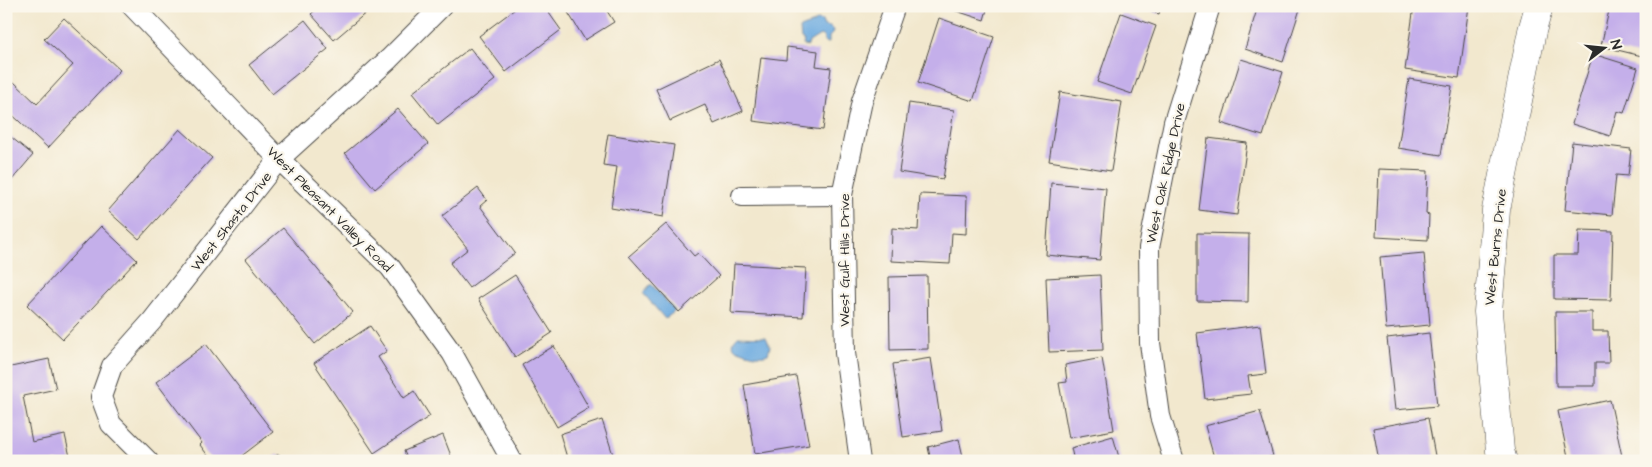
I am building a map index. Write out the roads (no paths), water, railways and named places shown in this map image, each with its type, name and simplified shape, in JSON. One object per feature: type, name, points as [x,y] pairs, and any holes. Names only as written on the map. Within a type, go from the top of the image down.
[{"type":"street","name":"West Pleasant Valley Road","points":[[132,6],[279,160],[390,267],[452,353],[512,461]]},
{"type":"street","name":"West Shasta Drive","points":[[148,461],[111,424],[101,397],[112,366],[152,320],[279,160],[389,59],[442,6]]},
{"type":"street","name":"West Gulf Hills Drive","points":[[860,461],[845,353],[842,195],[862,100],[895,6]]},
{"type":"street","name":"West Oak Ridge Drive","points":[[1174,461],[1160,416],[1150,343],[1149,248],[1174,122],[1210,6]]},
{"type":"street","name":"West Burns Drive","points":[[1503,461],[1500,450],[1488,312],[1495,220],[1530,40],[1539,6]]},
{"type":"street","points":[[742,196],[842,195]]},
{"type":"water","points":[[817,20],[822,21],[824,26],[830,27],[833,30],[829,37],[829,43],[824,42],[824,37],[820,35],[809,42],[808,46],[803,45],[804,41],[801,39],[800,29]]},
{"type":"water","points":[[651,284],[675,311],[665,319],[643,293]]},
{"type":"water","points":[[738,336],[766,337],[770,346],[768,354],[755,355],[734,348],[734,342]]}]
